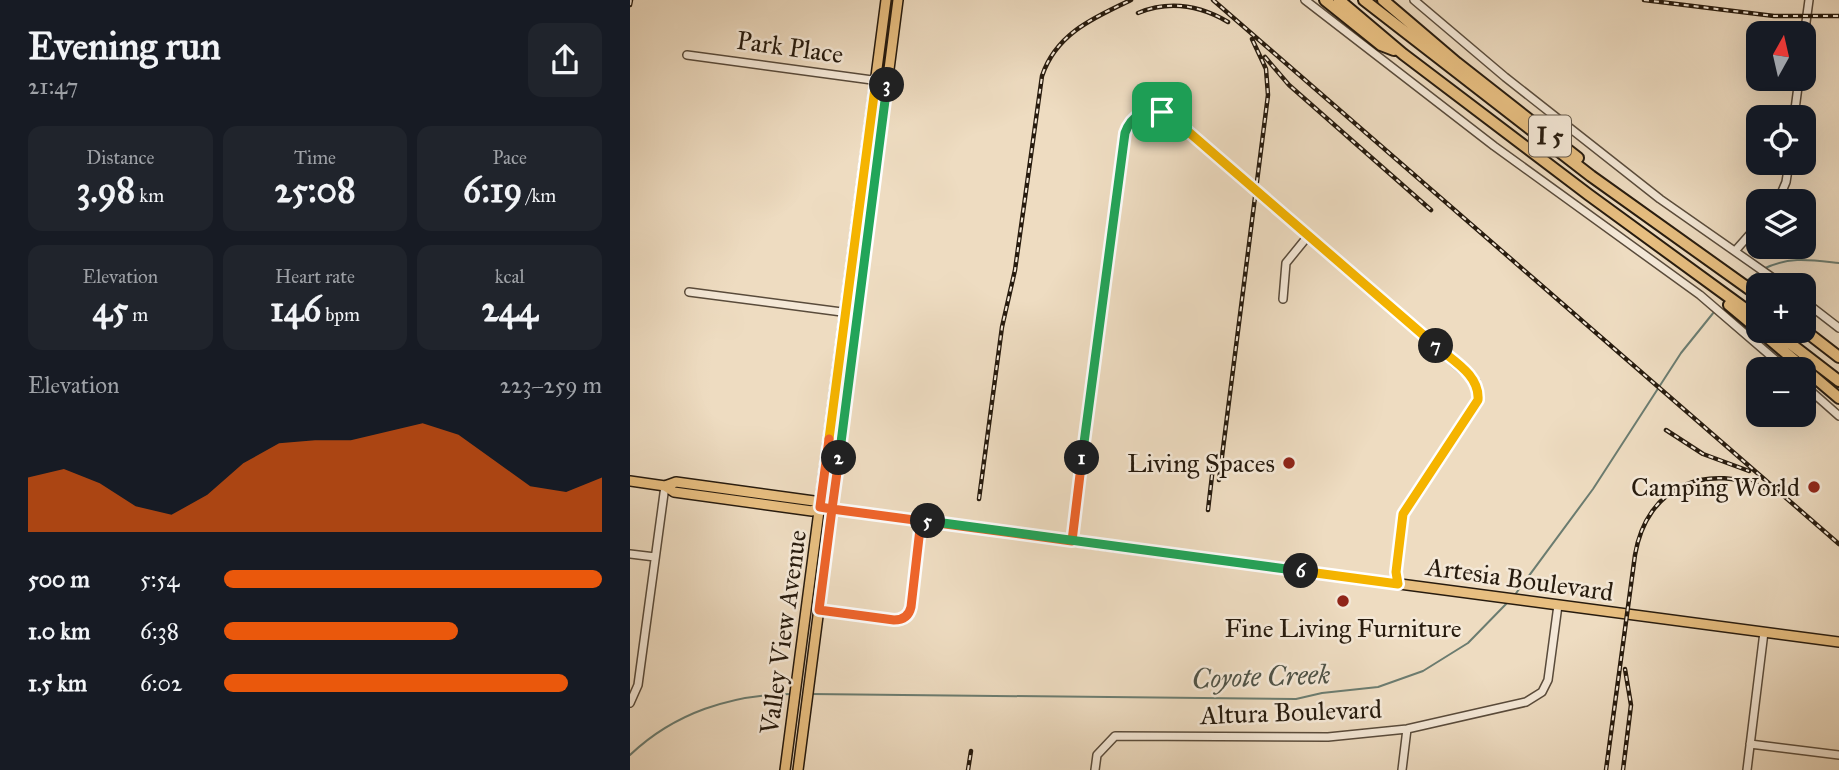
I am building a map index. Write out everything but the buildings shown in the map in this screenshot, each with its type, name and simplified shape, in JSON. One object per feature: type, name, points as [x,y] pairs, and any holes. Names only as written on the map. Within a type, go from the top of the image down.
[{"type":"highway","points":[[1325,0],[1381,45],[1403,54]]},
{"type":"highway","name":"I 5","points":[[1339,0],[1403,54],[1710,284],[1728,304],[1742,311]]},
{"type":"highway","points":[[1364,0],[1571,161],[1722,266]]},
{"type":"highway","name":"I 5","points":[[1382,0],[1457,63],[1591,168],[1746,284]]},
{"type":"highway","points":[[1742,311],[1746,313]]},
{"type":"highway","points":[[1742,311],[1746,315]]},
{"type":"highway","points":[[1816,332],[1839,349]]},
{"type":"highway","points":[[1816,339],[1839,357]]},
{"type":"highway","points":[[1774,343],[1839,398]]},
{"type":"highway","points":[[1790,343],[1839,381]]},
{"type":"main road","name":"Valley View Avenue","points":[[785,770],[886,0]]},
{"type":"main road","name":"Valley View Avenue","points":[[798,770],[898,0]]},
{"type":"main road","points":[[834,405],[845,407]]},
{"type":"main road","name":"Artesia Boulevard","points":[[630,481],[665,486],[676,482],[814,501],[820,507],[832,509],[1839,642]]},
{"type":"street","points":[[1305,0],[1494,146],[1707,301],[1772,357]]},
{"type":"street","points":[[1414,0],[1504,77],[1651,191],[1766,273]]},
{"type":"street","points":[[1806,21],[1809,0]]},
{"type":"street","name":"Park Place","points":[[687,55],[887,82]]},
{"type":"street","points":[[1072,541],[1124,137],[1131,121],[1150,111],[1169,115],[1471,377],[1478,388],[1476,404],[1403,514],[1396,572],[1398,584]]},
{"type":"street","points":[[1283,299],[1286,263],[1308,236]]},
{"type":"street","points":[[1735,251],[1746,238]]},
{"type":"street","points":[[689,292],[857,314]]},
{"type":"street","points":[[1816,310],[1839,328]]},
{"type":"street","points":[[1816,396],[1839,416]]},
{"type":"street","points":[[630,703],[638,683],[665,486]]},
{"type":"street","points":[[819,610],[894,620],[904,618],[911,607],[921,520]]},
{"type":"street","points":[[630,554],[655,557]]},
{"type":"street","name":"Altura Boulevard","points":[[1095,770],[1097,755],[1115,736],[1328,737],[1407,729],[1527,702],[1538,695],[1548,680],[1558,605]]},
{"type":"street","points":[[1747,770],[1764,632]]},
{"type":"street","points":[[1402,770],[1407,729]]},
{"type":"street","points":[[1750,744],[1839,755]]},
{"type":"waterway","name":"Coyote Creek","points":[[1763,269],[1791,261],[1839,263]]},
{"type":"waterway","name":"Coyote Creek","points":[[1514,596],[1593,489],[1681,353],[1714,312]]},
{"type":"waterway","name":"Coyote Creek","points":[[811,694],[1296,699],[1322,693],[1378,687],[1423,671],[1468,643],[1508,602]]},
{"type":"waterway","name":"Coyote Creek","points":[[630,755],[665,728],[705,709],[748,698],[792,694]]},
{"type":"railway","points":[[630,5],[631,0]]},
{"type":"railway","points":[[979,499],[1002,327],[1015,270],[1042,76],[1048,61],[1066,38],[1090,21],[1131,0]]},
{"type":"railway","points":[[1213,0],[1839,544]]},
{"type":"railway","points":[[1644,0],[1774,16],[1839,16]]},
{"type":"railway","points":[[1138,13],[1161,7],[1184,6],[1228,22]]},
{"type":"railway","points":[[1219,480],[1268,95],[1266,69],[1252,39]]},
{"type":"railway","points":[[1265,57],[1289,85],[1431,210]]},
{"type":"railway","points":[[1666,430],[1703,454],[1749,471]]},
{"type":"railway","points":[[1208,510],[1213,467]]},
{"type":"railway","points":[[1606,770],[1635,555],[1642,531],[1652,511],[1667,496],[1684,485],[1703,480],[1724,478],[1770,490]]},
{"type":"railway","points":[[1623,770],[1631,705],[1625,669]]},
{"type":"railway","points":[[968,770],[971,751]]},
{"type":"place","name":"Living Spaces","points":[[1289,463]]},
{"type":"place","name":"Camping World","points":[[1814,487]]},
{"type":"place","name":"Fine Living Furniture","points":[[1343,601]]},
{"type":"route","points":[[1162,112],[1150,111],[1135,117],[1126,129],[1124,137],[1072,541],[1034,536],[921,520],[899,517],[832,509],[887,82],[876,80],[820,507],[832,509],[819,610],[894,620],[904,618],[911,607],[921,520],[1072,541],[1398,584],[1396,572],[1403,514],[1476,404],[1477,385],[1277,208],[1169,115],[1162,112]]}]
